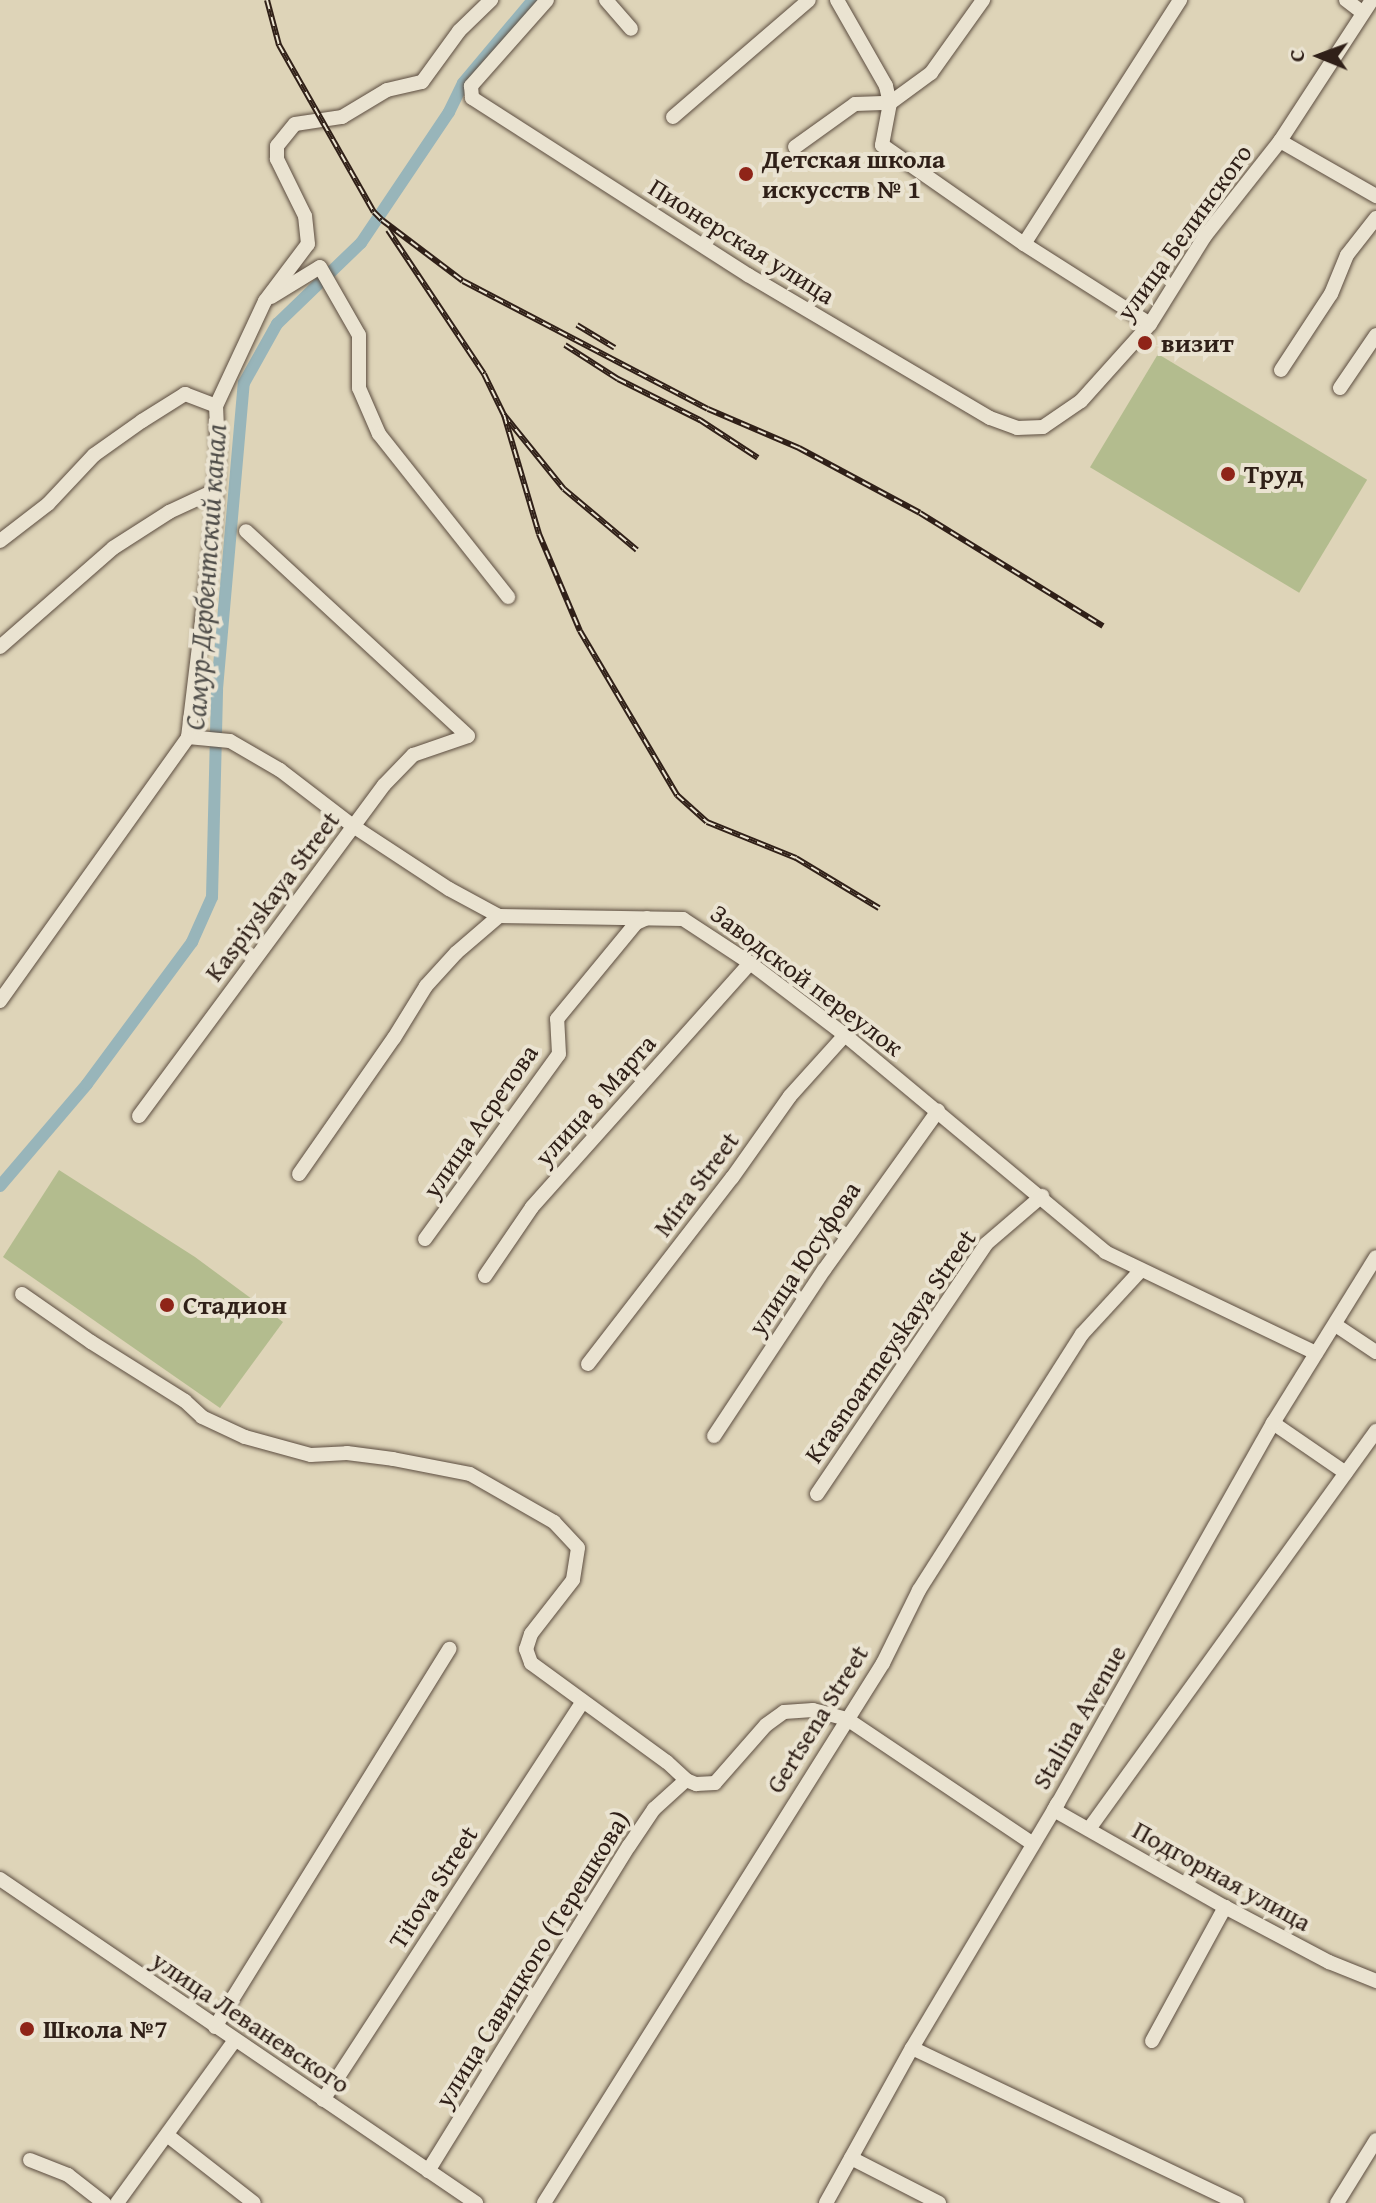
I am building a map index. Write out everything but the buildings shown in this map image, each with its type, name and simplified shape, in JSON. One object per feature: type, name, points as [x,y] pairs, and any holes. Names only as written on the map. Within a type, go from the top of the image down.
[{"type":"street","points":[[0,1001],[194,737],[213,530],[218,451],[216,406],[265,301],[308,244],[305,216],[277,159],[277,146],[295,124],[342,117],[387,90],[422,82],[459,31],[491,0]]},
{"type":"street","name":"Пионерская улица","points":[[547,0],[471,86],[472,98],[748,275],[990,418]]},
{"type":"street","points":[[606,0],[631,29]]},
{"type":"street","points":[[673,117],[809,0]]},
{"type":"street","points":[[837,0],[886,86],[890,103],[882,145],[1024,244],[1150,324]]},
{"type":"street","points":[[795,147],[855,104],[890,103],[931,73],[983,0]]},
{"type":"street","points":[[1024,244],[1180,0]]},
{"type":"street","points":[[1346,0],[1362,12]]},
{"type":"street","name":"улица Белинского","points":[[990,418],[1017,428],[1043,427],[1081,401],[1150,324],[1205,236],[1280,141],[1372,0]]},
{"type":"street","points":[[1280,141],[1376,196]]},
{"type":"street","points":[[1281,370],[1331,294],[1347,255],[1376,218]]},
{"type":"street","points":[[265,301],[320,267],[359,335],[359,388],[379,434],[508,597]]},
{"type":"street","points":[[1340,388],[1376,335]]},
{"type":"street","points":[[0,541],[48,504],[94,455],[185,394],[216,406]]},
{"type":"street","points":[[0,647],[113,548],[169,512],[214,491]]},
{"type":"street","name":"Kaspiyskaya Street","points":[[139,1116],[384,785],[413,755],[468,736],[246,531]]},
{"type":"street","name":"Заводской переулок","points":[[194,737],[223,739],[280,770],[353,826],[449,889],[499,916],[683,919],[750,963],[845,1035],[1042,1196],[1105,1252],[1316,1353]]},
{"type":"street","points":[[299,1174],[394,1038],[426,986],[456,953],[499,916]]},
{"type":"street","name":"улица Асретова","points":[[425,1239],[474,1177],[559,1054],[557,1019],[636,923],[649,918]]},
{"type":"street","name":"улица 8 Марта","points":[[485,1276],[532,1207],[750,963]]},
{"type":"street","name":"Mira Street","points":[[588,1364],[732,1178],[790,1096],[845,1035]]},
{"type":"street","name":"улица Юсуфова","points":[[714,1436],[833,1256],[938,1111]]},
{"type":"street","name":"Krasnoarmeyskaya Street","points":[[817,1494],[986,1244],[1042,1196]]},
{"type":"street","name":"Stalina Avenue","points":[[826,2203],[912,2048],[1058,1803],[1273,1423],[1316,1353],[1337,1326],[1376,1257]]},
{"type":"street","name":"Gertsena Street","points":[[544,2203],[883,1663],[919,1590],[1082,1334],[1141,1270]]},
{"type":"street","points":[[22,1294],[185,1401],[202,1417],[245,1437],[311,1455],[347,1453],[470,1474],[554,1522],[578,1548],[573,1580],[531,1634],[526,1649],[531,1663],[686,1780],[696,1784],[715,1783],[766,1725],[784,1712],[813,1710],[847,1719],[1033,1844]]},
{"type":"street","points":[[1337,1326],[1376,1352]]},
{"type":"street","points":[[1273,1423],[1346,1473]]},
{"type":"street","points":[[1089,1829],[1376,1431]]},
{"type":"street","points":[[215,2027],[449,1649]]},
{"type":"street","name":"Titova Street","points":[[323,2100],[583,1701]]},
{"type":"street","name":"улица Савицкого (Терешкова)","points":[[428,2171],[629,1846],[654,1809],[686,1780]]},
{"type":"street","name":"Подгорная улица","points":[[1058,1803],[1054,1810],[1225,1907],[1329,1962],[1376,1981]]},
{"type":"street","name":"улица Леваневского","points":[[0,1879],[476,2203]]},
{"type":"street","points":[[1152,2041],[1225,1907]]},
{"type":"street","points":[[117,2203],[235,2040]]},
{"type":"street","points":[[912,2048],[1237,2203]]},
{"type":"street","points":[[167,2135],[254,2203]]},
{"type":"street","points":[[1337,2203],[1376,2140]]},
{"type":"street","points":[[851,2158],[939,2203]]},
{"type":"street","points":[[30,2160],[68,2175],[104,2203]]},
{"type":"green space","name":"Труд","points":[[1158,354],[1367,480],[1299,593],[1090,467]]},
{"type":"green space","name":"Стадион","points":[[59,1170],[195,1257],[283,1322],[220,1408],[3,1257]]},
{"type":"waterway","name":"Самур-Дербентский канал","points":[[0,1186],[87,1084],[192,942],[212,897],[217,689],[244,383],[277,324],[361,243],[449,112],[463,83],[533,0]]},
{"type":"railway","points":[[267,0],[279,45],[374,212],[463,281],[708,409],[799,448],[920,513],[1103,626]]},
{"type":"railway","points":[[388,230],[484,374],[504,415],[564,489],[637,550]]},
{"type":"railway","points":[[577,325],[615,348]]},
{"type":"railway","points":[[565,345],[618,379],[700,420],[758,458]]},
{"type":"railway","points":[[504,415],[539,534],[580,631],[677,795],[707,822],[796,858],[879,908]]},
{"type":"place","name":"Детская школа искусств № 1","points":[[746,174]]},
{"type":"place","name":"визит","points":[[1145,343]]},
{"type":"place","name":"Труд","points":[[1228,474]]},
{"type":"place","name":"Стадион","points":[[167,1305]]},
{"type":"place","name":"Школа №7","points":[[27,2029]]}]
